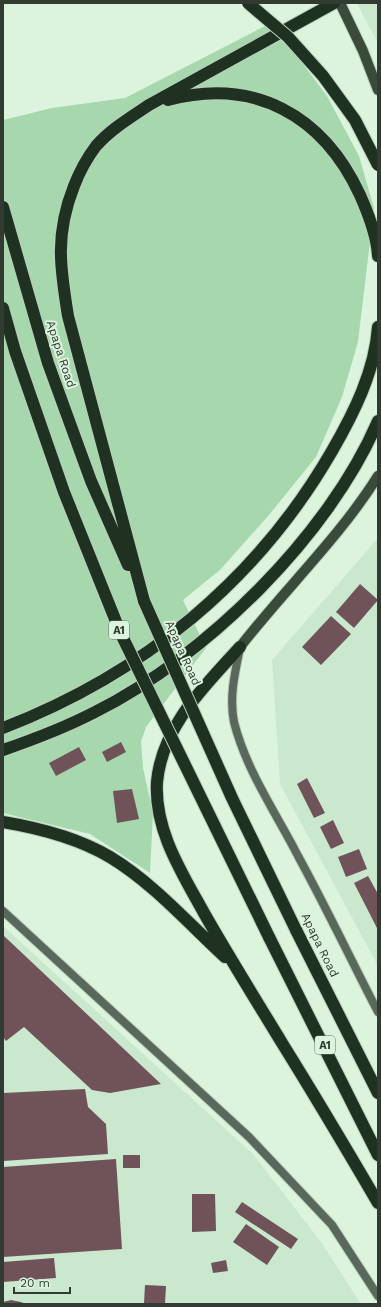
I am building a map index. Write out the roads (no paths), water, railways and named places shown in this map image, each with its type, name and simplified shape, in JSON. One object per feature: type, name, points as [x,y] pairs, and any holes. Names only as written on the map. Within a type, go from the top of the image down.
[{"type":"highway","points":[[248,3],[288,37],[323,76],[355,120],[378,165]]},
{"type":"highway","points":[[144,601],[68,316],[62,276],[60,244],[65,208],[79,173],[92,153],[96,147],[120,124],[149,105],[334,3]]},
{"type":"highway","points":[[149,105],[185,95],[220,92],[247,96],[273,103],[296,116],[320,137],[350,173],[368,212],[378,256]]},
{"type":"highway","name":"Apapa Road","points":[[3,207],[48,363],[91,481],[232,798],[378,1093]]},
{"type":"highway","name":"A1","points":[[3,308],[15,351],[64,492],[121,634],[185,768],[378,1154]]},
{"type":"highway","points":[[3,728],[39,714],[92,687],[152,650],[199,613],[251,563],[292,513],[322,468],[349,422],[367,380],[378,327]]},
{"type":"highway","points":[[3,750],[39,737],[96,711],[160,672],[222,624],[279,568],[313,528],[341,488],[368,445],[378,421]]},
{"type":"highway","points":[[240,647],[199,692],[176,725],[163,754],[157,782],[158,808],[174,859],[233,965],[319,1103],[378,1204]]},
{"type":"highway","points":[[3,822],[28,826],[69,838],[109,857],[150,887],[233,965]]},
{"type":"main road","points":[[340,3],[378,90]]},
{"type":"main road","points":[[240,647],[367,494],[378,476]]},
{"type":"street","points":[[240,647],[232,697],[234,722],[242,747],[257,781],[298,855],[378,1012]]},
{"type":"street","points":[[3,911],[249,1137],[332,1225],[378,1296]]}]
